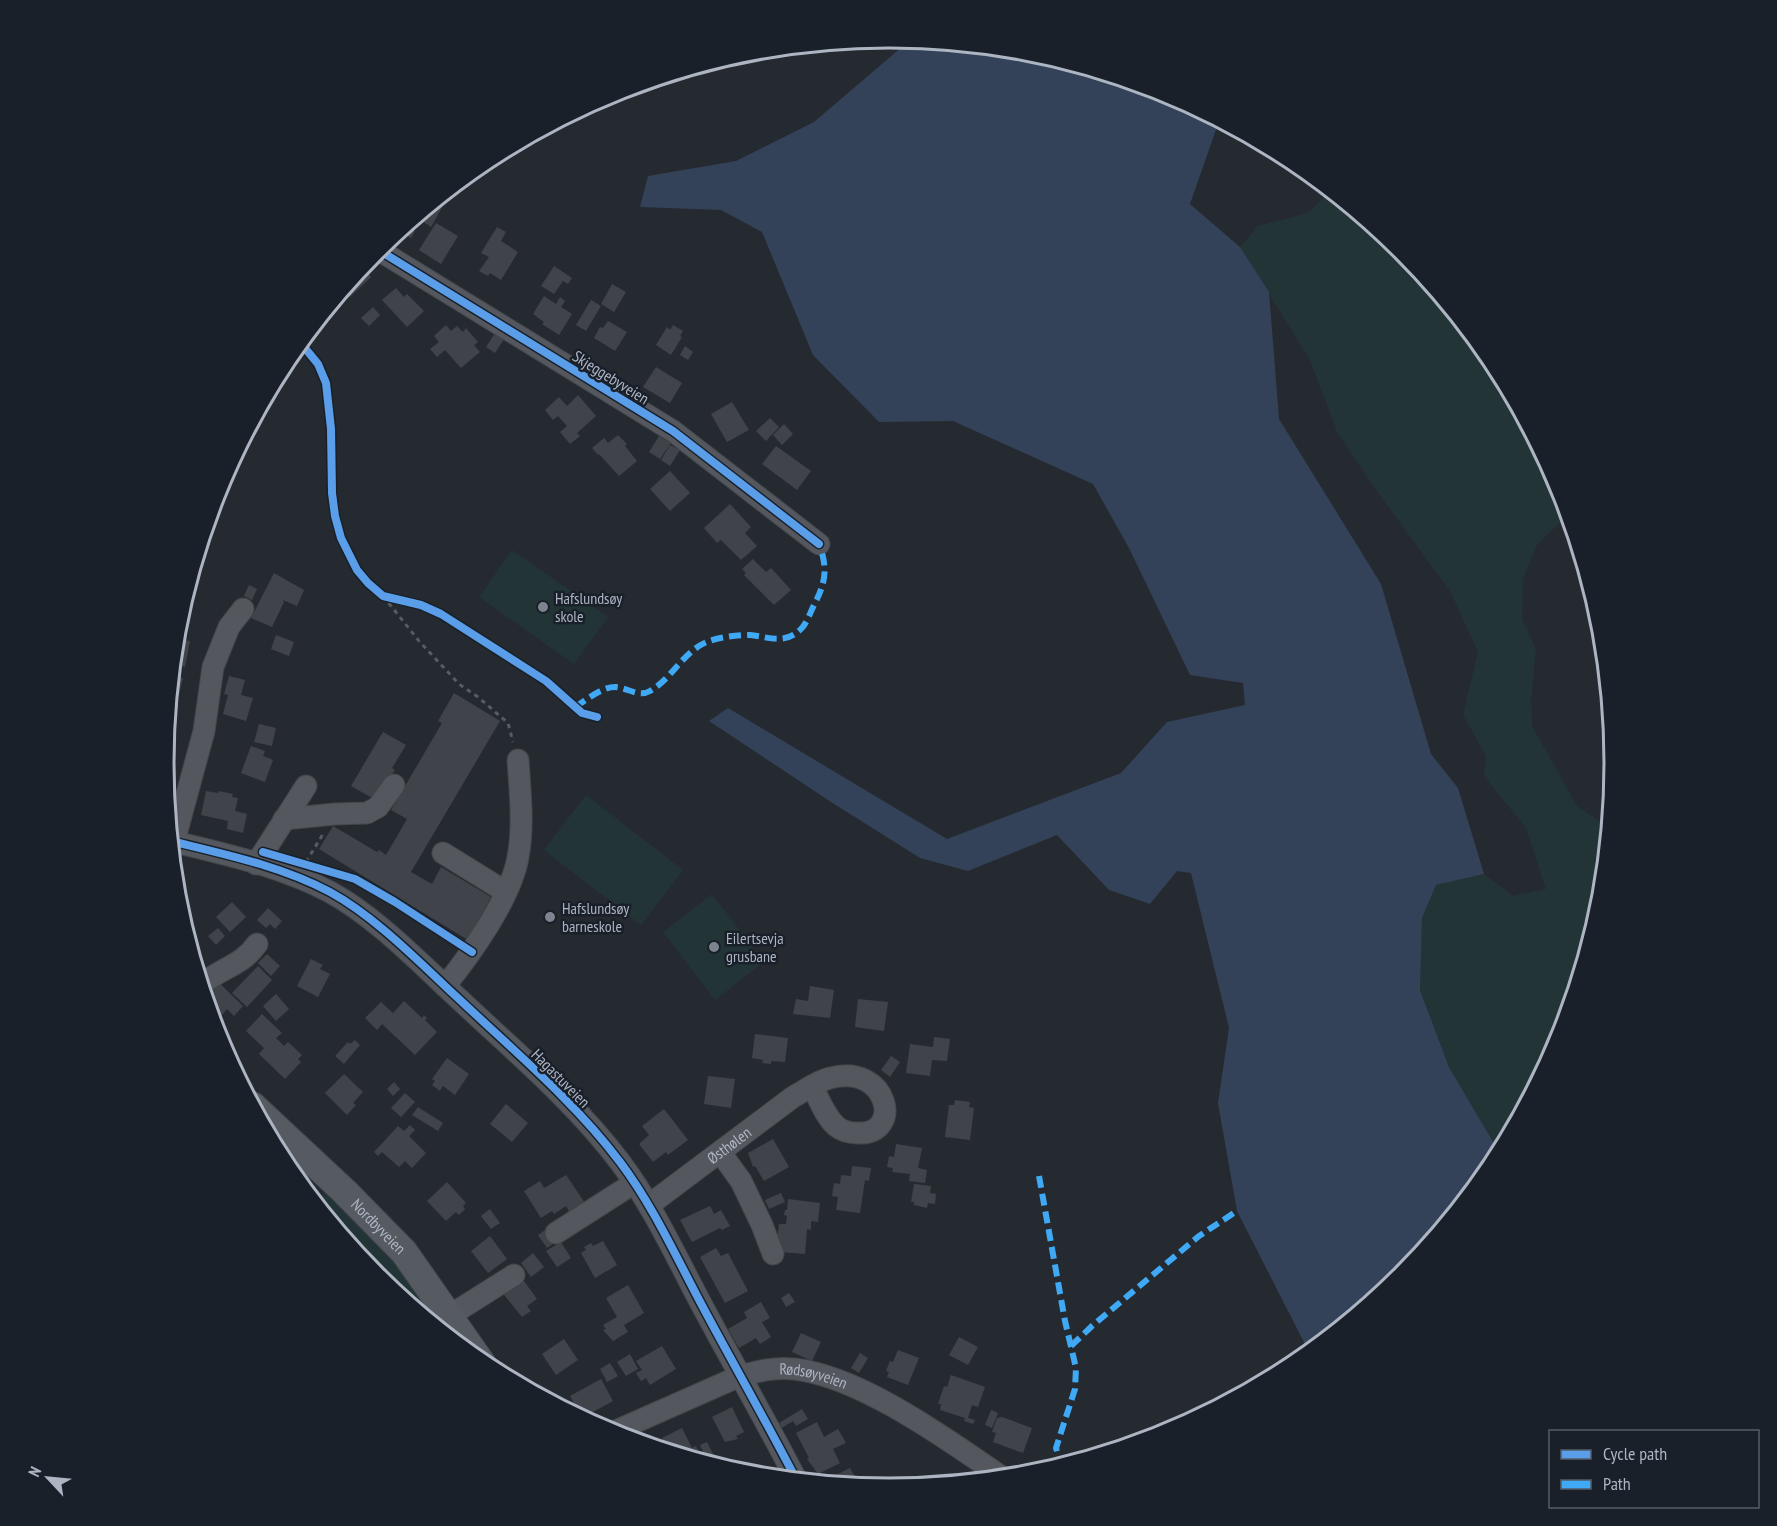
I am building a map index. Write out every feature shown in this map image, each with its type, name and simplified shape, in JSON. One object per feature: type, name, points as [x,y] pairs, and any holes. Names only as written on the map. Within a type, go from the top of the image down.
[{"type":"main road","name":"Nordbyveien","points":[[270,1122],[344,1191],[404,1252],[465,1339]]},
{"type":"street","name":"Skjeggebyveien","points":[[386,254],[673,431],[819,544]]},
{"type":"street","points":[[177,826],[204,731],[213,667],[229,627],[243,609]]},
{"type":"street","points":[[445,986],[472,952],[506,892],[516,868],[519,854],[520,812],[518,760]]},
{"type":"street","points":[[256,864],[306,786]]},
{"type":"street","points":[[284,819],[367,813],[378,807],[394,786]]},
{"type":"street","name":"Hagastuveien","points":[[179,844],[287,873],[331,893],[379,926],[564,1098],[612,1151],[649,1205],[792,1471]]},
{"type":"street","points":[[442,853],[506,892]]},
{"type":"street","points":[[207,979],[244,960],[257,944]]},
{"type":"street","name":"Østhølen","points":[[649,1205],[793,1097],[812,1086]]},
{"type":"street","points":[[720,1152],[741,1181],[762,1224],[773,1254]]},
{"type":"street","points":[[556,1233],[634,1183]]},
{"type":"street","points":[[449,1316],[514,1275]]},
{"type":"street","name":"Rødsøyveien","points":[[624,1427],[740,1376],[761,1370],[792,1369],[818,1374],[854,1387],[921,1424],[992,1470]]},
{"type":"path","points":[[375,589],[459,684],[508,723],[518,760]]},
{"type":"path","points":[[382,596],[399,600]]},
{"type":"path","points":[[306,863],[335,814]]},
{"type":"path","points":[[295,861],[315,866]]},
{"type":"shaded area","points":[[1324,196],[1394,257],[1456,328],[1508,406],[1530,447],[1561,521],[1537,545],[1523,579],[1522,619],[1536,649],[1531,700],[1532,726],[1577,806],[1601,821],[1597,856],[1590,902],[1566,993],[1530,1079],[1494,1143],[1449,1067],[1420,990],[1422,918],[1436,885],[1484,874],[1513,896],[1546,889],[1526,828],[1484,776],[1486,756],[1463,715],[1478,652],[1450,591],[1338,434],[1310,360],[1240,247],[1258,226],[1308,213]]},
{"type":"shaded area","name":"Hafslundsøy skole","points":[[512,550],[608,617],[574,664],[479,597]]},
{"type":"shaded area","points":[[586,795],[683,870],[641,925],[544,850]]},
{"type":"shaded area","name":"Eilertsevja grusbane","points":[[712,894],[764,962],[715,1000],[663,932]]},
{"type":"shaded area","points":[[330,1190],[403,1269],[441,1320],[383,1269],[320,1197]]},
{"type":"water","points":[[900,49],[982,54],[1074,72],[1162,102],[1216,128],[1190,204],[1240,247],[1269,292],[1279,419],[1381,584],[1431,754],[1458,788],[1484,874],[1436,885],[1422,918],[1420,990],[1449,1067],[1494,1143],[1456,1198],[1394,1269],[1360,1301],[1305,1344],[1237,1211],[1218,1103],[1229,1028],[1191,873],[1177,871],[1150,904],[1109,890],[1057,835],[968,871],[920,858],[709,721],[728,708],[947,839],[1121,773],[1167,722],[1245,705],[1243,683],[1190,675],[1129,548],[1093,484],[953,421],[879,422],[813,355],[762,232],[721,210],[640,207],[648,176],[736,161],[814,122]]},
{"type":"building","points":[[443,204],[444,204],[431,227],[422,221]]},
{"type":"building","points":[[436,223],[458,236],[441,264],[419,250]]},
{"type":"building","points":[[497,227],[506,232],[501,241],[518,252],[501,280],[490,273],[488,276],[479,271],[489,257],[481,253]]},
{"type":"building","points":[[412,229],[415,231],[411,238],[406,235]]},
{"type":"building","points":[[554,266],[572,278],[568,284],[563,281],[554,294],[541,286]]},
{"type":"building","points":[[368,274],[371,277],[350,297],[348,295]]},
{"type":"building","points":[[612,284],[626,292],[614,312],[601,304]]},
{"type":"building","points":[[396,288],[404,297],[407,294],[424,311],[407,327],[382,300]]},
{"type":"building","points":[[544,296],[556,304],[560,297],[565,301],[561,307],[572,314],[559,335],[542,324],[544,322],[533,314]]},
{"type":"building","points":[[591,300],[601,306],[586,331],[576,325]]},
{"type":"building","points":[[373,307],[380,315],[369,326],[361,318]]},
{"type":"building","points":[[608,321],[627,332],[615,351],[594,338],[600,327],[603,328]]},
{"type":"building","points":[[446,325],[451,331],[457,326],[463,332],[466,328],[478,342],[474,345],[480,352],[461,368],[445,350],[437,357],[430,349],[439,342],[434,336]]},
{"type":"building","points":[[673,325],[683,331],[671,355],[656,345],[667,327],[670,330]]},
{"type":"building","points":[[495,333],[504,339],[495,353],[486,347]]},
{"type":"building","points":[[685,346],[693,352],[688,360],[680,355]]},
{"type":"building","points":[[656,367],[682,383],[670,403],[643,387]]},
{"type":"building","points":[[578,395],[596,416],[577,433],[580,436],[570,444],[560,432],[567,426],[558,416],[553,420],[545,410],[559,397],[567,406]]},
{"type":"building","points":[[732,402],[749,430],[727,442],[711,414]]},
{"type":"building","points":[[770,418],[779,427],[766,441],[756,431]]},
{"type":"building","points":[[784,424],[793,434],[782,445],[773,435]]},
{"type":"building","points":[[618,435],[627,444],[625,446],[637,461],[619,476],[592,448],[604,438],[608,443]]},
{"type":"building","points":[[659,436],[671,443],[660,459],[649,452]]},
{"type":"building","points":[[670,445],[680,450],[670,466],[661,460]]},
{"type":"building","points":[[776,446],[811,471],[797,490],[762,464]]},
{"type":"building","points":[[670,471],[690,493],[670,511],[650,489]]},
{"type":"building","points":[[730,504],[751,527],[745,533],[757,546],[741,560],[721,540],[717,543],[704,528]]},
{"type":"building","points":[[753,559],[766,572],[771,568],[791,590],[774,605],[744,575],[746,573],[742,569]]},
{"type":"building","points":[[274,573],[304,590],[297,606],[283,600],[272,627],[251,618]]},
{"type":"building","points":[[249,585],[257,589],[252,600],[244,596]]},
{"type":"building","points":[[276,635],[294,642],[289,656],[271,649]]},
{"type":"building","points":[[185,640],[190,641],[185,667],[181,666]]},
{"type":"building","points":[[229,676],[245,680],[241,695],[253,698],[246,721],[223,714],[228,695],[224,694]]},
{"type":"building","points":[[179,677],[183,678],[176,703]]},
{"type":"building","points":[[454,693],[500,721],[411,872],[432,884],[441,867],[491,897],[468,940],[319,849],[333,826],[386,855],[407,819],[391,810],[442,723],[438,721]]},
{"type":"building","points":[[259,724],[276,728],[272,746],[254,742]]},
{"type":"building","points":[[383,732],[406,745],[392,768],[395,770],[390,777],[388,776],[374,799],[351,786]]},
{"type":"building","points":[[251,746],[265,751],[263,756],[273,760],[265,782],[241,773]]},
{"type":"building","points":[[206,791],[233,794],[232,797],[238,798],[235,811],[247,814],[243,833],[227,829],[228,821],[201,815]]},
{"type":"building","points":[[232,902],[246,917],[230,932],[216,917]]},
{"type":"building","points":[[268,908],[282,921],[275,929],[270,924],[266,928],[257,920]]},
{"type":"building","points":[[218,928],[225,936],[216,945],[208,936]]},
{"type":"building","points":[[267,954],[280,966],[271,976],[258,963]]},
{"type":"building","points":[[311,959],[323,965],[320,969],[330,974],[318,997],[297,986]]},
{"type":"building","points":[[258,966],[272,980],[247,1007],[232,993]]},
{"type":"building","points":[[216,980],[243,1006],[234,1016],[227,1009],[220,1017],[209,987]]},
{"type":"building","points":[[810,986],[834,990],[830,1018],[793,1014],[796,999],[808,1001]]},
{"type":"building","points":[[276,994],[289,1009],[276,1021],[263,1006]]},
{"type":"building","points":[[858,999],[888,1002],[884,1031],[855,1027]]},
{"type":"building","points":[[404,1001],[422,1018],[424,1015],[427,1018],[425,1020],[437,1032],[415,1055],[382,1024],[377,1030],[365,1018],[381,1002],[393,1013]]},
{"type":"building","points":[[262,1014],[282,1033],[276,1038],[284,1046],[288,1042],[302,1055],[298,1059],[301,1062],[285,1079],[259,1054],[264,1048],[246,1031]]},
{"type":"building","points":[[755,1034],[788,1038],[785,1062],[762,1063],[763,1060],[752,1058]]},
{"type":"building","points":[[934,1037],[950,1039],[947,1061],[932,1060],[930,1076],[906,1073],[910,1044],[933,1047]]},
{"type":"building","points":[[355,1040],[360,1045],[344,1064],[335,1056],[348,1042],[350,1044]]},
{"type":"building","points":[[891,1056],[900,1062],[890,1077],[881,1070]]},
{"type":"building","points":[[447,1058],[469,1074],[455,1095],[443,1086],[440,1091],[432,1085],[435,1081],[432,1079]]},
{"type":"building","points":[[344,1074],[363,1092],[353,1103],[356,1105],[347,1115],[325,1093]]},
{"type":"building","points":[[708,1076],[735,1079],[731,1108],[704,1104]]},
{"type":"building","points":[[394,1082],[400,1089],[393,1096],[387,1089]]},
{"type":"building","points":[[405,1093],[415,1102],[401,1117],[391,1108]]},
{"type":"building","points":[[955,1100],[970,1102],[969,1107],[974,1108],[970,1140],[945,1137],[949,1105],[954,1105]]},
{"type":"building","points":[[506,1104],[528,1123],[512,1142],[490,1124]]},
{"type":"building","points":[[418,1107],[443,1123],[438,1131],[412,1115]]},
{"type":"building","points":[[664,1109],[688,1140],[668,1155],[666,1152],[653,1162],[639,1144],[649,1135],[642,1126]]},
{"type":"building","points":[[410,1125],[415,1130],[409,1136],[426,1153],[412,1168],[405,1161],[399,1167],[382,1152],[378,1156],[374,1152],[398,1126],[404,1131]]},
{"type":"building","points":[[773,1139],[789,1167],[764,1181],[755,1166],[753,1167],[748,1153]]},
{"type":"building","points":[[896,1144],[922,1148],[918,1168],[927,1170],[925,1183],[909,1181],[910,1174],[892,1172],[893,1168],[887,1167],[889,1156],[894,1157]]},
{"type":"building","points":[[852,1166],[871,1168],[869,1181],[865,1180],[860,1213],[836,1210],[838,1197],[832,1196],[834,1183],[840,1184],[841,1175],[851,1176]]},
{"type":"building","points":[[566,1175],[585,1203],[570,1213],[566,1206],[554,1214],[552,1211],[541,1218],[524,1191],[540,1181],[544,1188]]},
{"type":"building","points":[[447,1182],[466,1203],[463,1206],[465,1209],[459,1215],[456,1212],[446,1221],[427,1201]]},
{"type":"building","points":[[914,1184],[931,1186],[930,1193],[936,1194],[935,1204],[928,1203],[927,1208],[914,1205],[914,1202],[911,1202]]},
{"type":"building","points":[[781,1193],[785,1202],[769,1209],[765,1200]]},
{"type":"building","points":[[788,1199],[820,1203],[818,1222],[811,1221],[811,1230],[807,1229],[805,1254],[780,1252],[781,1242],[777,1241],[779,1224],[786,1224],[787,1216],[784,1215]]},
{"type":"building","points":[[710,1206],[714,1214],[721,1210],[730,1226],[722,1230],[720,1228],[692,1242],[680,1220]]},
{"type":"building","points":[[490,1209],[500,1223],[491,1229],[481,1216]]},
{"type":"building","points":[[551,1226],[560,1239],[547,1248],[538,1235]]},
{"type":"building","points":[[490,1236],[507,1259],[488,1273],[471,1251]]},
{"type":"building","points":[[603,1241],[617,1265],[595,1278],[581,1253],[586,1250],[584,1247],[591,1243],[593,1246]]},
{"type":"building","points":[[561,1242],[571,1258],[557,1267],[546,1251]]},
{"type":"building","points":[[716,1248],[721,1256],[728,1253],[748,1291],[725,1303],[700,1257]]},
{"type":"building","points":[[533,1253],[544,1267],[531,1277],[521,1263]]},
{"type":"building","points":[[521,1277],[537,1299],[527,1306],[531,1311],[522,1317],[501,1291]]},
{"type":"building","points":[[628,1285],[644,1313],[624,1325],[628,1332],[613,1341],[603,1330],[606,1329],[603,1325],[617,1317],[606,1298]]},
{"type":"building","points":[[789,1293],[795,1302],[786,1307],[781,1298]]},
{"type":"building","points":[[761,1302],[770,1318],[762,1322],[771,1337],[760,1344],[756,1338],[739,1348],[728,1329],[747,1318],[744,1312]]},
{"type":"building","points":[[801,1333],[821,1342],[812,1361],[792,1352]]},
{"type":"building","points":[[959,1337],[978,1347],[968,1365],[949,1355]]},
{"type":"building","points":[[564,1339],[578,1360],[556,1375],[542,1354]]},
{"type":"building","points":[[662,1346],[676,1369],[650,1385],[646,1378],[641,1381],[636,1373],[642,1370],[636,1361]]},
{"type":"building","points":[[898,1350],[919,1358],[908,1385],[887,1377],[889,1372],[886,1371],[890,1361],[893,1362]]},
{"type":"building","points":[[860,1353],[868,1358],[859,1373],[851,1368]]},
{"type":"building","points":[[630,1354],[638,1369],[626,1376],[617,1362]]},
{"type":"building","points":[[610,1363],[618,1376],[607,1382],[600,1369]]},
{"type":"building","points":[[951,1375],[985,1387],[978,1407],[972,1405],[968,1418],[975,1420],[973,1424],[964,1421],[965,1418],[940,1410],[941,1404],[938,1404],[944,1386],[947,1387]]},
{"type":"building","points":[[601,1379],[613,1401],[591,1413],[575,1405],[570,1396]]},
{"type":"building","points":[[732,1407],[744,1432],[736,1436],[738,1439],[725,1442],[712,1417]]},
{"type":"building","points":[[802,1409],[808,1419],[796,1426],[793,1421],[782,1428],[779,1423]]},
{"type":"building","points":[[991,1410],[998,1413],[992,1428],[985,1425]]},
{"type":"building","points":[[1002,1417],[1032,1428],[1023,1453],[993,1442],[996,1433],[992,1432],[997,1418]]},
{"type":"building","points":[[817,1422],[824,1437],[838,1429],[846,1443],[833,1449],[840,1463],[818,1474],[807,1459],[809,1458],[796,1433]]},
{"type":"building","points":[[682,1428],[692,1448],[696,1446],[699,1453],[664,1442],[662,1438]]},
{"type":"building","points":[[707,1442],[714,1456],[704,1454],[700,1445]]},
{"type":"building","points":[[850,1468],[855,1477],[842,1476],[835,1475]]},
{"type":"marked path","points":[[575,707],[599,691],[615,687],[646,693],[658,686],[692,651],[709,641],[745,635],[783,638],[795,634],[807,621],[823,582],[825,568],[819,544]]},
{"type":"marked path","points":[[1039,1176],[1065,1321],[1076,1368],[1075,1389],[1056,1448],[1059,1457]]},
{"type":"marked path","points":[[1071,1346],[1199,1236],[1237,1211]]},
{"type":"cycle path","points":[[386,254],[673,431],[819,544]]},
{"type":"cycle path","points":[[306,349],[318,364],[326,383],[331,429],[332,493],[335,516],[341,538],[357,570],[383,596],[421,605],[441,614],[546,681],[582,713],[597,717]]},
{"type":"cycle path","points":[[179,843],[232,856],[292,875],[347,902],[398,942],[563,1097],[620,1162],[644,1197],[792,1471]]},
{"type":"cycle path","points":[[263,852],[355,879],[472,952]]},
{"type":"place","name":"Hafslundsøy skole","points":[[543,607]]},
{"type":"place","name":"Hafslundsøy barneskole","points":[[550,917]]},
{"type":"place","name":"Eilertsevja grusbane","points":[[714,947]]}]
